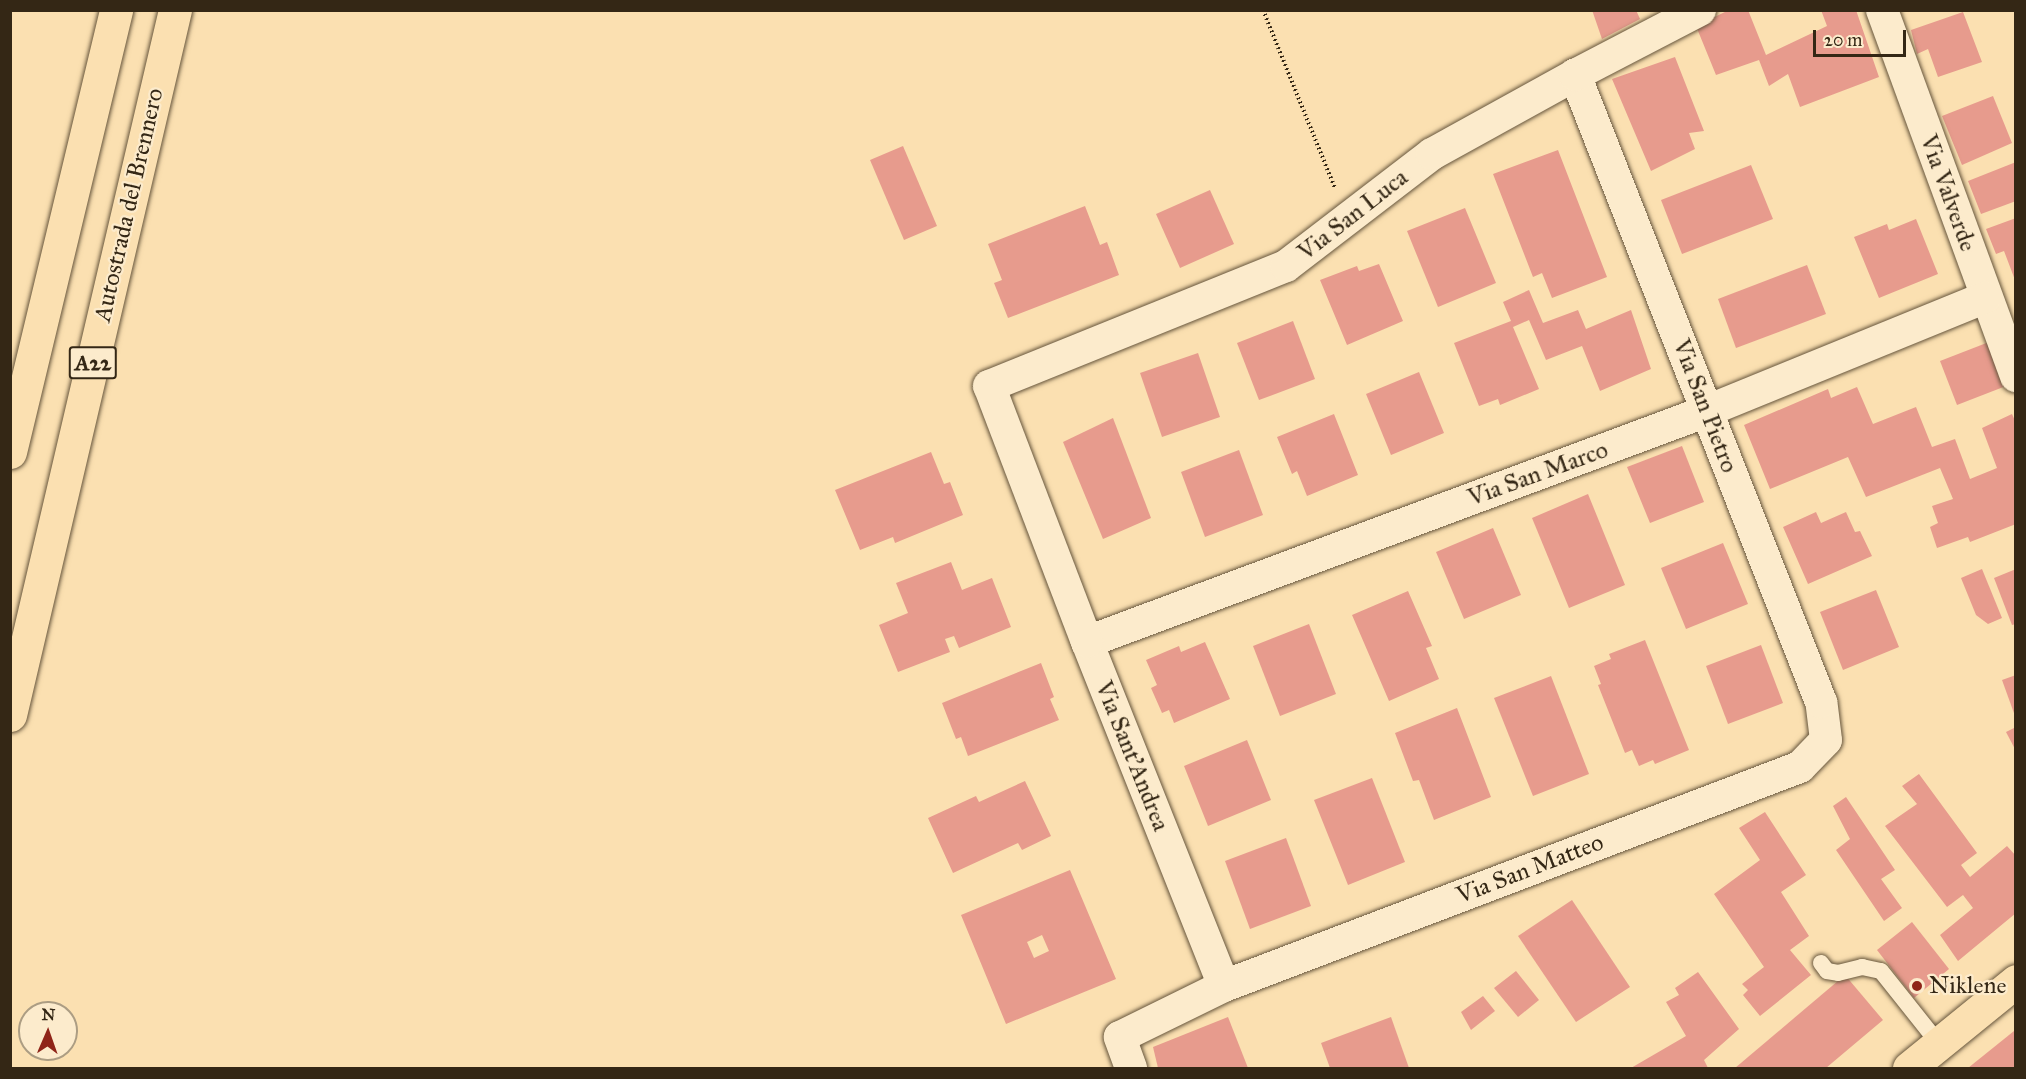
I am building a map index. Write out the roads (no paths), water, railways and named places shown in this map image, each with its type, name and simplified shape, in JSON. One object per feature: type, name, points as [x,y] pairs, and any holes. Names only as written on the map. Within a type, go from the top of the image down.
[{"type":"main road","name":"A22","points":[[10,452],[116,10]]},
{"type":"main road","name":"Autostrada del Brennero","points":[[10,715],[175,10]]},
{"type":"main road","points":[[1909,1068],[2016,981]]},
{"type":"street","name":"Via San Luca","points":[[989,386],[1286,266],[1432,154],[1575,75],[1700,10]]},
{"type":"street","name":"Via Valverde","points":[[1882,10],[2016,376]]},
{"type":"street","name":"Via San Pietro","points":[[1575,75],[1821,702],[1826,740]]},
{"type":"street","name":"Via San Marco","points":[[1086,642],[1707,411],[1986,297]]},
{"type":"street","name":"Via Sant'Andrea","points":[[989,386],[1086,642],[1224,986]]},
{"type":"street","name":"Via San Matteo","points":[[1224,986],[1800,766],[1826,740]]},
{"type":"street","points":[[1131,1068],[1120,1037],[1224,986]]},
{"type":"lane","points":[[1821,963],[1827,971],[1838,973],[1862,967],[1881,971],[1939,1044]]},
{"type":"place","name":"Niklene","points":[[1917,986]]}]
